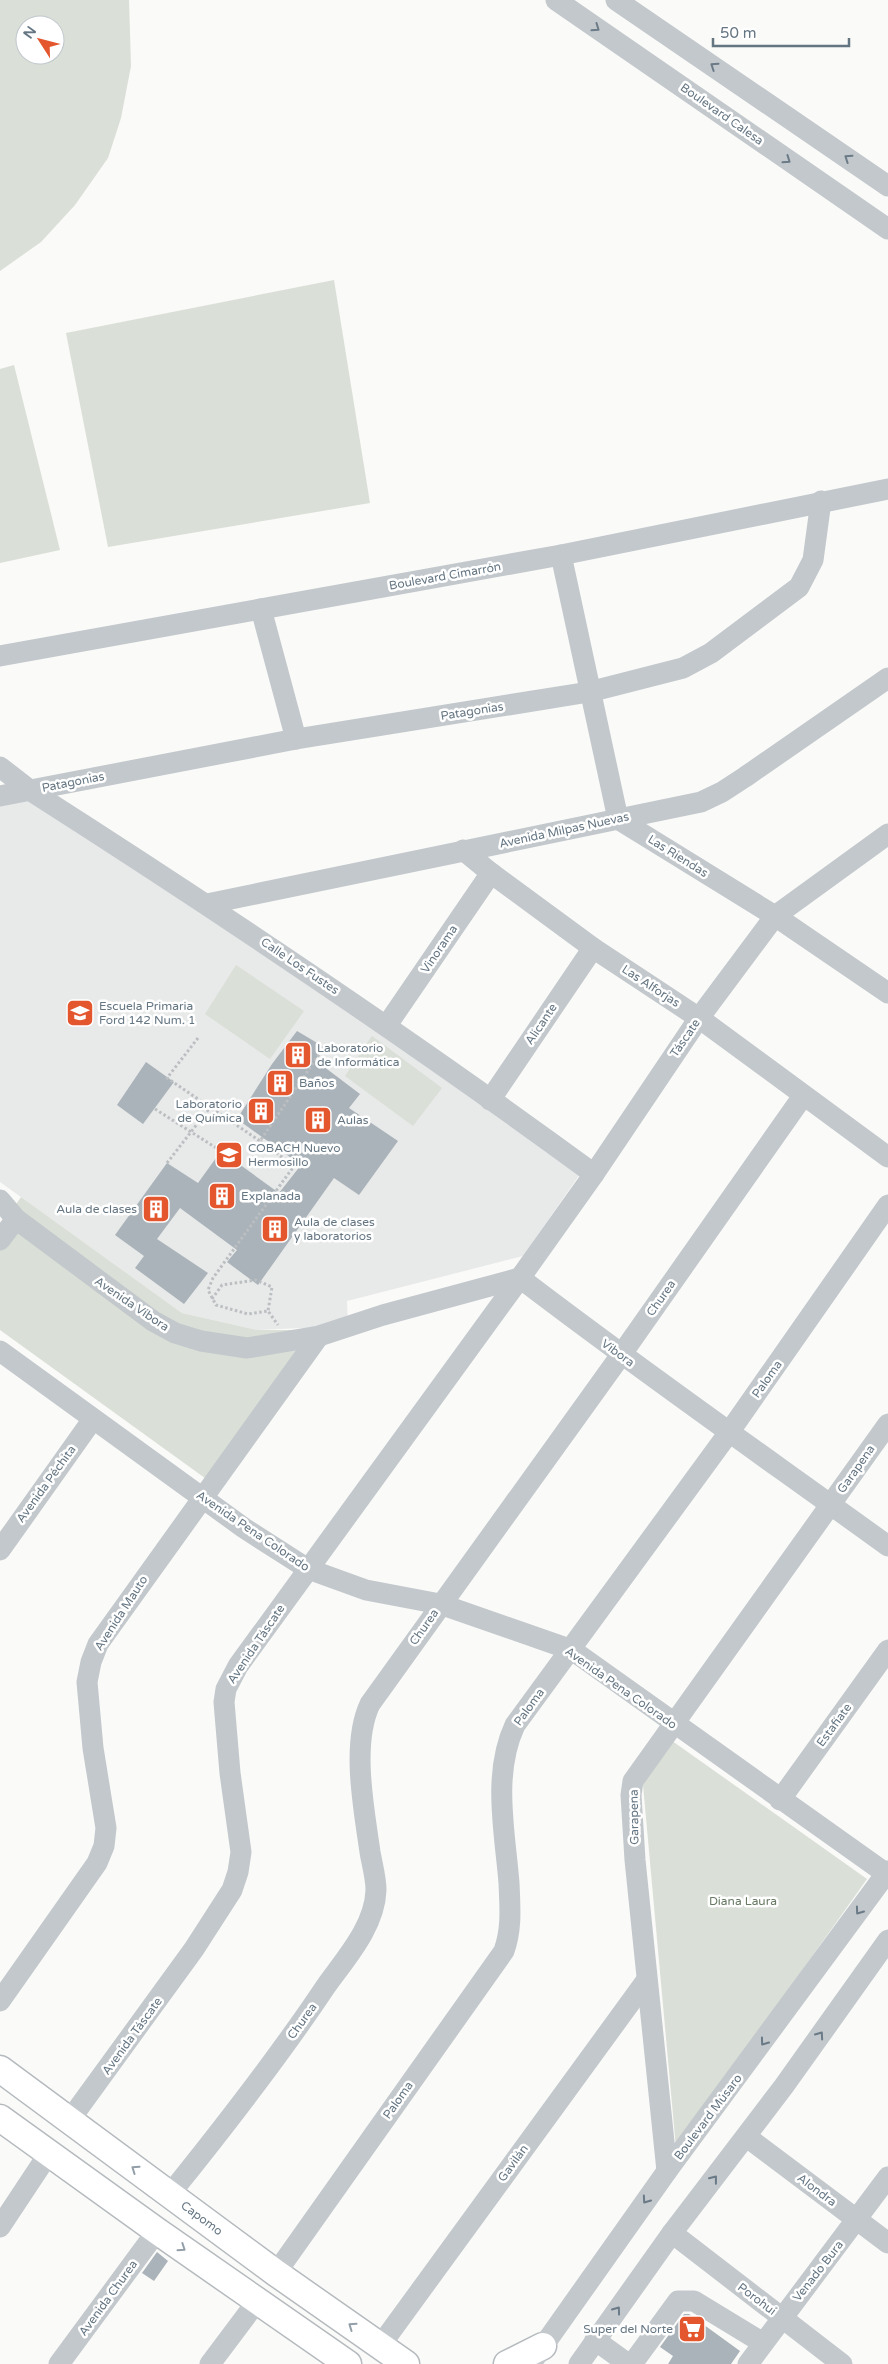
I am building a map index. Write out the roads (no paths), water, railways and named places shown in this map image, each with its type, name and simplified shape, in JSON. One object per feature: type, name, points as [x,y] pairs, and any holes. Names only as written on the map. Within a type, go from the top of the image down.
[{"type":"main road","name":"Capomo","points":[[0,2069],[276,2272],[406,2364]]},
{"type":"main road","points":[[0,2118],[156,2231],[348,2364]]},
{"type":"main road","points":[[507,2364],[537,2355]]},
{"type":"street","name":"Boulevard Calesa","points":[[556,0],[888,229]]},
{"type":"street","points":[[616,0],[888,186]]},
{"type":"street","name":"Boulevard Cimarrón","points":[[0,656],[561,555],[888,489]]},
{"type":"street","name":"Patagonias","points":[[31,791],[296,739],[589,692],[684,668],[711,653],[799,587],[814,560],[821,501]]},
{"type":"street","points":[[561,555],[589,692],[618,819]]},
{"type":"street","points":[[261,609],[296,739]]},
{"type":"street","name":"Avenida Milpas Nuevas","points":[[207,904],[701,802],[722,792],[888,678]]},
{"type":"street","name":"Calle Los Fustes","points":[[0,767],[31,791],[207,904],[387,1025],[594,1174]]},
{"type":"street","points":[[0,796],[31,791]]},
{"type":"street","name":"Las Riendas","points":[[618,819],[775,916],[886,989]]},
{"type":"street","name":"Táscate","points":[[520,1278],[594,1174],[699,1018],[775,916],[888,834]]},
{"type":"street","name":"Las Alforjas","points":[[463,850],[491,873],[593,948],[699,1018],[888,1157]]},
{"type":"street","name":"Vinorama","points":[[387,1025],[491,873]]},
{"type":"street","name":"Alicante","points":[[490,1100],[593,948]]},
{"type":"street","name":"Churea","points":[[170,2194],[220,2132],[308,2014],[362,1934],[371,1914],[376,1890],[364,1808],[360,1734],[363,1718],[370,1704],[804,1096]]},
{"type":"street","name":"Avenida Víbora","points":[[0,1200],[16,1219],[153,1321],[175,1333],[201,1341],[247,1348],[319,1336]]},
{"type":"street","name":"Paloma","points":[[276,2272],[504,1951],[511,1923],[501,1773],[504,1756],[515,1725],[572,1650],[730,1431],[888,1205]]},
{"type":"street","points":[[0,1240],[16,1219]]},
{"type":"street","points":[[319,1336],[383,1315],[520,1278]]},
{"type":"street","name":"Vibora","points":[[520,1278],[620,1356],[730,1431],[888,1546]]},
{"type":"street","name":"Avenida Táscate","points":[[69,2121],[194,1949],[232,1890],[238,1872],[241,1852],[230,1773],[224,1702],[226,1689],[238,1666],[520,1278]]},
{"type":"street","name":"Avenida Mauto","points":[[0,2001],[97,1863],[104,1846],[106,1828],[93,1748],[87,1682],[91,1662],[98,1644],[319,1336]]},
{"type":"street","name":"Avenida Pena Colorado","points":[[0,1352],[202,1498],[308,1569],[366,1590],[440,1604],[572,1650],[673,1724],[887,1874]]},
{"type":"street","name":"Avenida Péchita","points":[[0,1550],[93,1419]]},
{"type":"street","name":"Garapena","points":[[666,2171],[635,1860],[631,1795],[634,1781],[888,1424]]},
{"type":"street","name":"Estafiate","points":[[780,1800],[888,1650]]},
{"type":"street","name":"Boulevard Músaro","points":[[537,2355],[666,2171],[748,2064],[887,1874]]},
{"type":"street","points":[[580,2363],[672,2233],[746,2137],[888,1940]]},
{"type":"street","name":"Gavilán","points":[[380,2346],[646,1981]]},
{"type":"street","name":"Alondra","points":[[746,2137],[888,2243]]},
{"type":"street","points":[[0,2227],[49,2153]]},
{"type":"street","name":"Venado Bura","points":[[748,2364],[888,2177]]},
{"type":"street","name":"Avenida Churea","points":[[59,2364],[156,2231]]},
{"type":"street","name":"Porohui","points":[[672,2233],[842,2364]]},
{"type":"street","points":[[210,2364],[258,2300]]},
{"type":"street","points":[[595,2340],[624,2361],[630,2362],[635,2360],[678,2301],[687,2300],[694,2301],[763,2343]]},
{"type":"place","name":"Escuela Primaria Ford 142 Num. 1","points":[[80,1013]]},
{"type":"place","name":"Laboratorio de Informática","points":[[298,1055]]},
{"type":"place","name":"Baños","points":[[280,1083]]},
{"type":"place","name":"Laboratorio de Química","points":[[261,1111]]},
{"type":"place","name":"Aulas","points":[[318,1120]]},
{"type":"place","name":"COBACH Nuevo Hermosillo","points":[[229,1155]]},
{"type":"place","name":"Explanada","points":[[222,1196]]},
{"type":"place","name":"Aula de clases","points":[[156,1209]]},
{"type":"place","name":"Aula de clases y laboratorios","points":[[275,1229]]},
{"type":"place","name":"Super del Norte","points":[[692,2329]]},
{"type":"park label","name":"Diana Laura","points":[[743,1901]]}]
